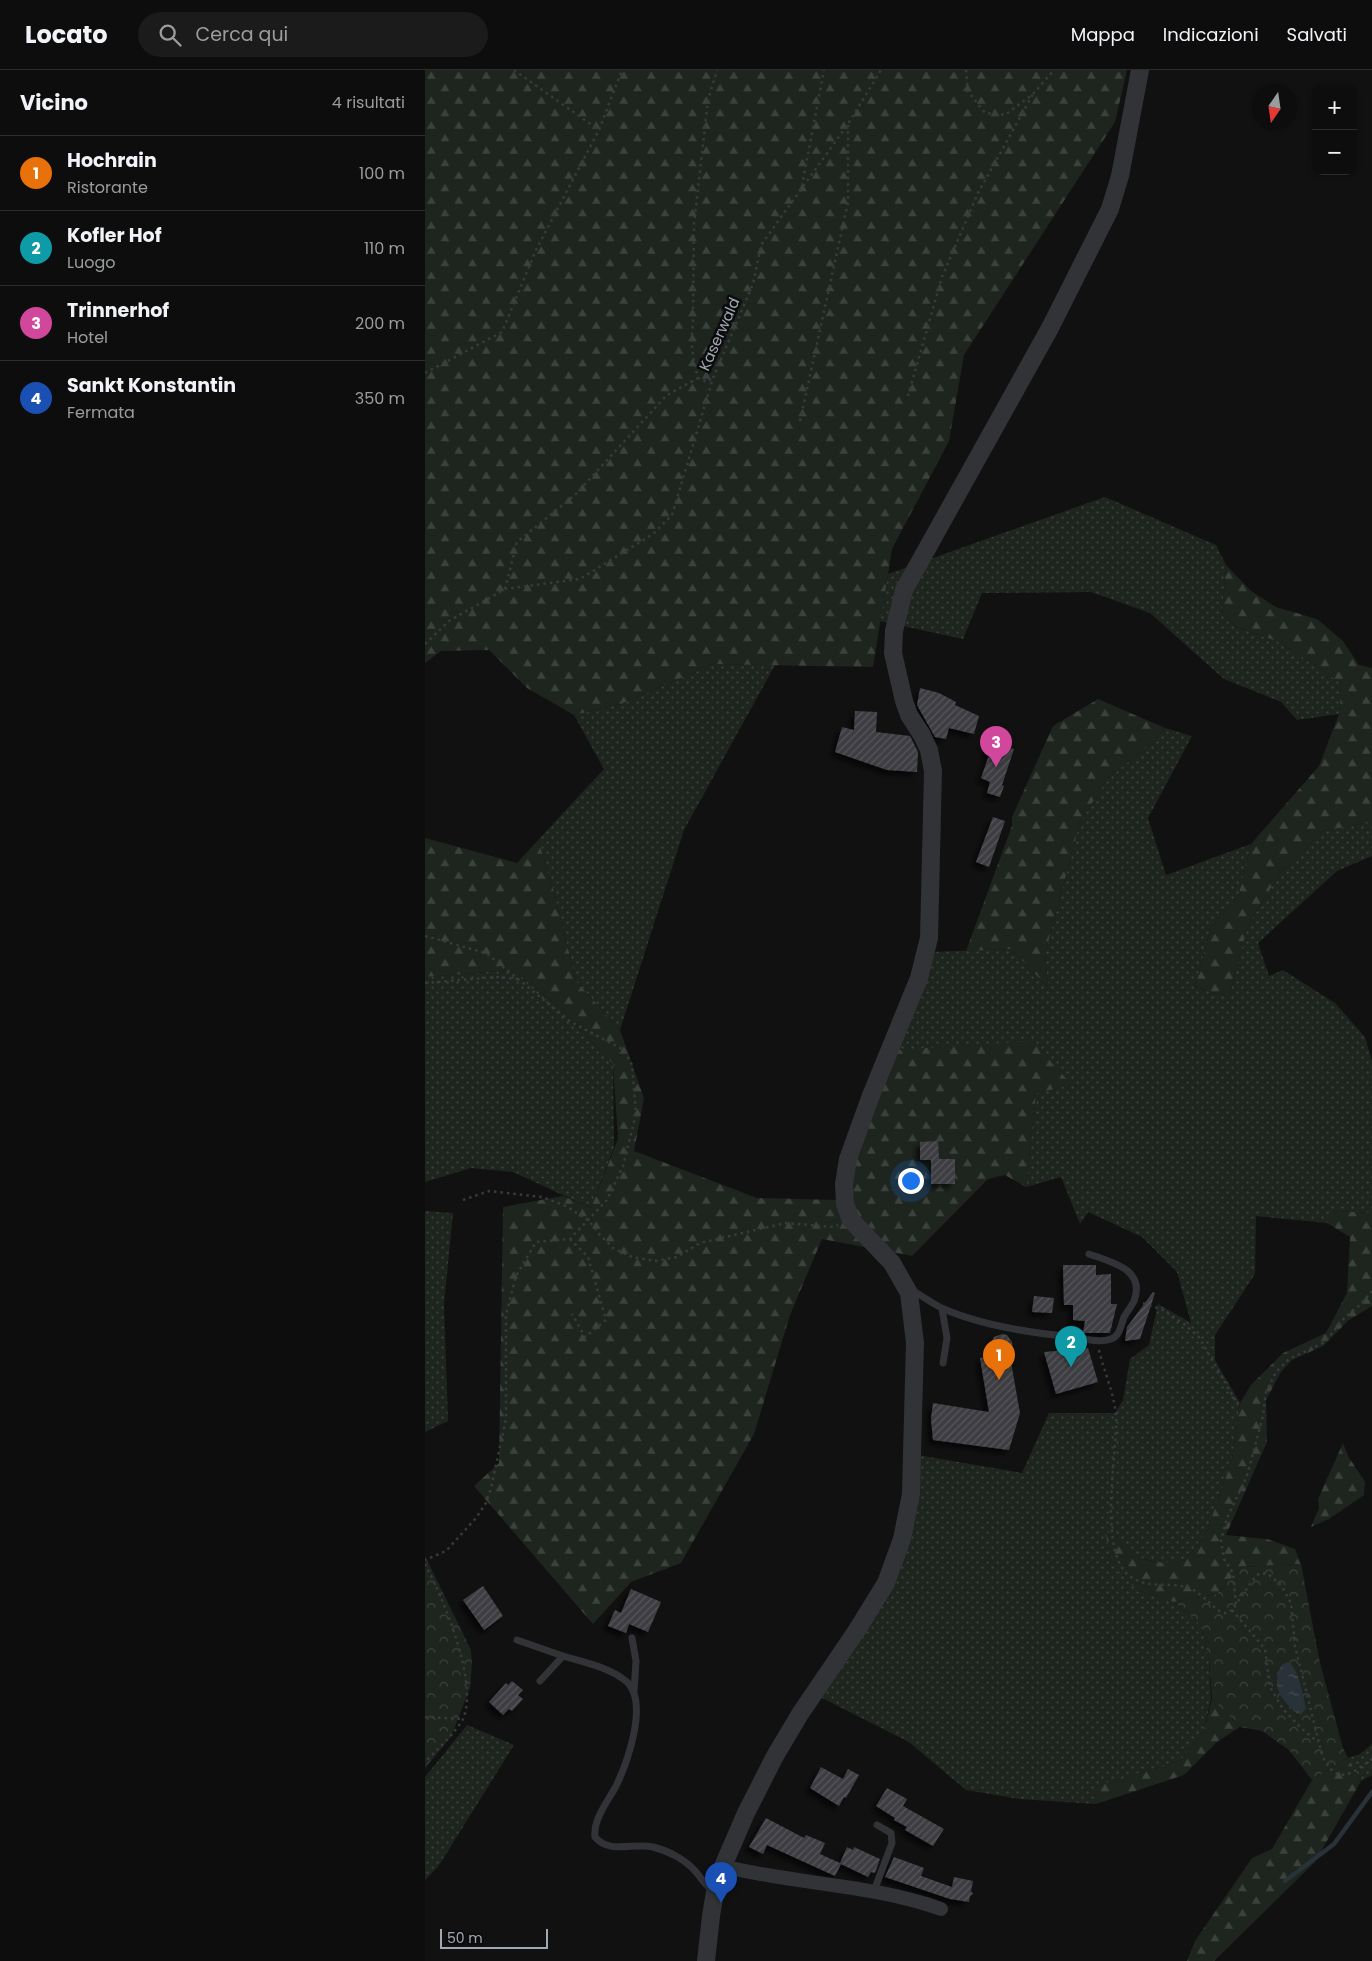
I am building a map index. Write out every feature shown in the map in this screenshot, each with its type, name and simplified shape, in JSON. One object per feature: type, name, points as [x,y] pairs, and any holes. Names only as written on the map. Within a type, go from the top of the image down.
[{"type":"street","points":[[706,1961],[715,1891],[721,1866],[775,1756],[800,1714],[857,1630],[886,1583],[902,1539],[911,1494],[915,1343],[909,1293],[892,1263],[851,1220],[845,1204],[844,1184],[848,1160],[870,1098],[919,978],[929,938],[933,771],[929,750],[922,734],[909,715],[904,701],[893,653],[893,631],[904,590],[1050,328],[1110,209],[1120,176],[1140,70]]},
{"type":"street","points":[[721,1866],[874,1891],[918,1901],[941,1909]]},
{"type":"lane","points":[[909,1293],[915,1292],[942,1309],[975,1320],[1035,1334],[1097,1341],[1112,1339],[1119,1332],[1134,1300],[1136,1283],[1128,1270],[1089,1254]]},
{"type":"lane","points":[[942,1309],[947,1338],[943,1363]]},
{"type":"lane","points":[[633,1638],[636,1661],[634,1690],[637,1714],[632,1740],[619,1780],[597,1822],[595,1837],[600,1843],[612,1847],[650,1846],[663,1850],[678,1857],[696,1871],[706,1886],[715,1891]]},
{"type":"lane","points":[[517,1640],[609,1671],[626,1681],[634,1690]]},
{"type":"lane","points":[[540,1681],[563,1656]]},
{"type":"lane","points":[[874,1891],[892,1843],[891,1833],[877,1825]]},
{"type":"path","points":[[514,70],[599,130]]},
{"type":"path","points":[[425,373],[502,332],[536,250],[599,130],[622,70]]},
{"type":"path","name":"Kaserwald","points":[[717,70],[708,100],[694,224],[691,351],[698,378],[707,382],[713,378],[753,284],[761,244],[848,124],[881,70]]},
{"type":"path","points":[[801,188],[824,70]]},
{"type":"path","points":[[966,70],[968,91],[985,113],[1005,115],[1033,94],[1054,70]]},
{"type":"path","points":[[908,396],[942,277],[979,193],[1033,94]]},
{"type":"path","points":[[800,421],[848,202],[848,124]]},
{"type":"path","points":[[505,589],[517,542],[575,495],[667,395],[698,378]]},
{"type":"path","points":[[425,644],[449,622],[505,589],[580,579],[653,534],[671,516],[713,378]]},
{"type":"path","points":[[425,936],[486,953],[571,1022],[624,1050],[632,1065],[636,1114],[623,1166],[607,1200],[570,1239],[536,1242],[516,1276],[507,1314],[506,1419],[491,1488],[486,1503],[470,1525],[446,1551],[425,1560]]},
{"type":"path","points":[[425,984],[496,977],[519,979]]},
{"type":"path","points":[[463,1200],[489,1191],[542,1197],[565,1206],[589,1221],[613,1248],[632,1258],[655,1261],[677,1257],[700,1242],[785,1223],[833,1227],[851,1220]]},
{"type":"path","points":[[570,1239],[587,1257],[606,1320],[585,1337],[572,1314]]},
{"type":"path","points":[[1235,1604],[1233,1573],[1224,1559],[1221,1540],[1227,1518],[1247,1476],[1263,1416],[1266,1392],[1276,1372],[1289,1358],[1325,1342],[1345,1317],[1360,1305],[1372,1291]]},
{"type":"path","points":[[1134,1300],[1163,1310],[1185,1324],[1199,1337],[1238,1405]]},
{"type":"path","points":[[1097,1341],[1112,1394],[1116,1416],[1110,1508],[1113,1538],[1119,1562],[1129,1576],[1145,1584],[1171,1584],[1188,1588],[1204,1597],[1223,1613],[1232,1610],[1255,1577],[1264,1572],[1268,1574],[1281,1585],[1291,1603],[1295,1646],[1319,1742],[1327,1766],[1335,1774],[1344,1775],[1372,1759]]},
{"type":"path","points":[[425,1564],[440,1594],[463,1660],[468,1698],[463,1719],[425,1762]]},
{"type":"path","points":[[1232,1610],[1265,1649],[1270,1687],[1283,1709],[1303,1730],[1319,1742]]},
{"type":"path","points":[[425,1717],[463,1719]]},
{"type":"green space","points":[[425,70],[1127,70],[1115,122],[964,355],[949,441],[892,549],[873,667],[713,664],[621,704],[574,715],[527,688],[489,650],[441,651],[425,663]]},
{"type":"green space","points":[[1105,497],[1216,545],[1226,565],[1222,615],[1237,627],[1279,642],[1342,684],[1339,714],[1297,720],[1281,702],[1224,679],[1150,613],[1091,592],[982,593],[963,639],[880,621],[888,574]]},
{"type":"green space","points":[[1226,565],[1251,591],[1276,607],[1317,619],[1343,641],[1359,665],[1372,668],[1372,822],[1323,831],[1280,873],[1248,925],[1229,997],[1195,987],[1211,927],[1238,897],[1251,844],[1319,766],[1339,714],[1342,684],[1279,642],[1237,627],[1222,615]]},
{"type":"green space","points":[[713,664],[775,665],[684,830],[620,1030],[576,981],[554,892],[538,840],[604,769],[574,715],[621,704]]},
{"type":"green space","points":[[1098,699],[1165,728],[1152,743],[1108,778],[1080,822],[1045,954],[1048,987],[1011,949],[966,951],[1012,826],[1012,817],[1053,726]]},
{"type":"green space","points":[[1165,728],[1192,736],[1148,818],[1166,875],[1251,844],[1238,897],[1211,927],[1195,987],[1229,997],[1248,925],[1280,873],[1323,831],[1372,822],[1372,856],[1337,871],[1258,943],[1269,976],[1283,970],[1335,1003],[1365,1037],[1372,1061],[1372,1213],[1337,1211],[1327,1223],[1256,1216],[1255,1274],[1215,1335],[1215,1360],[1240,1403],[1232,1460],[1207,1531],[1186,1560],[1164,1564],[1136,1557],[1105,1531],[1139,1591],[1174,1602],[1202,1626],[1209,1660],[1211,1699],[1203,1733],[1181,1760],[1095,1787],[1096,1804],[1019,1799],[966,1790],[909,1742],[822,1698],[879,1602],[918,1455],[1022,1473],[1049,1413],[1115,1413],[1123,1400],[1130,1359],[1149,1345],[1158,1304],[1191,1323],[1177,1272],[1142,1237],[1088,1212],[1080,1224],[1061,1177],[1026,1187],[1036,1093],[1071,1085],[894,1050],[930,952],[1011,949],[1048,987],[1045,954],[1080,822],[1108,778],[1152,743]]},
{"type":"green space","points":[[425,838],[517,863],[538,840],[554,892],[576,981],[620,1030],[644,1098],[634,1151],[757,1198],[838,1200],[894,1050],[1032,1041],[1072,1085],[1036,1093],[1026,1187],[1005,1175],[988,1179],[912,1256],[822,1239],[790,1315],[754,1434],[681,1563],[631,1582],[593,1624],[474,1486],[499,1463],[503,1207],[563,1196],[591,1208],[618,1139],[613,1064],[556,1004],[513,970],[425,977]]},
{"type":"green space","points":[[513,970],[556,1004],[613,1064],[614,1147],[591,1208],[513,1172],[471,1168],[425,1182],[425,977]]},
{"type":"green space","points":[[425,1211],[453,1213],[444,1304],[448,1421],[425,1432]]},
{"type":"green space","points":[[1337,1211],[1372,1213],[1372,1306],[1349,1320],[1323,1346],[1292,1360],[1281,1372],[1266,1400],[1267,1442],[1226,1535],[1267,1539],[1295,1549],[1301,1564],[1241,1567],[1217,1594],[1174,1602],[1139,1591],[1116,1570],[1104,1530],[1141,1558],[1160,1562],[1186,1560],[1207,1531],[1232,1460],[1240,1403],[1251,1385],[1283,1353],[1326,1333],[1347,1293],[1350,1237],[1327,1223]]},
{"type":"green space","points":[[1343,1443],[1348,1456],[1365,1482],[1364,1495],[1329,1519],[1311,1527],[1319,1508],[1318,1499]]},
{"type":"green space","points":[[425,1556],[471,1650],[472,1664],[470,1688],[451,1737],[425,1768]]},
{"type":"green space","points":[[1301,1564],[1320,1663],[1343,1748],[1348,1758],[1312,1780],[1289,1750],[1262,1731],[1240,1727],[1212,1699],[1209,1660],[1202,1626],[1174,1602],[1217,1594],[1241,1567]]},
{"type":"green space","points":[[1212,1699],[1240,1727],[1217,1742],[1184,1775],[1096,1804],[1094,1787],[1181,1760],[1203,1733]]},
{"type":"green space","points":[[467,1725],[514,1745],[438,1867],[425,1880],[425,1777]]},
{"type":"green space","points":[[1372,1744],[1372,1775],[1361,1781],[1348,1758],[1360,1754]]},
{"type":"green space","points":[[1348,1758],[1361,1781],[1315,1862],[1214,1961],[1187,1961],[1195,1941],[1252,1858],[1272,1849],[1312,1780]]},
{"type":"water","points":[[1288,1662],[1292,1665],[1298,1676],[1302,1690],[1306,1708],[1301,1715],[1293,1710],[1285,1701],[1277,1686],[1281,1665]]},
{"type":"building","points":[[920,688],[939,693],[956,702],[955,705],[979,716],[974,734],[949,728],[946,739],[935,737],[917,705]]},
{"type":"building","points":[[855,711],[877,712],[876,732],[910,736],[918,752],[917,772],[887,770],[835,752],[842,727],[854,730]]},
{"type":"building","points":[[990,741],[1014,749],[1000,797],[987,793],[990,782],[981,778],[989,755],[986,754]]},
{"type":"building","points":[[993,817],[1005,821],[989,867],[976,862]]},
{"type":"building","points":[[938,1141],[939,1159],[955,1159],[955,1184],[931,1184],[931,1160],[920,1160],[920,1142]]},
{"type":"building","points":[[1063,1265],[1096,1265],[1096,1275],[1111,1274],[1111,1304],[1117,1304],[1110,1333],[1083,1333],[1085,1321],[1073,1320],[1073,1305],[1064,1305]]},
{"type":"building","points":[[1153,1292],[1155,1293],[1140,1339],[1125,1341],[1127,1327]]},
{"type":"building","points":[[1034,1296],[1054,1298],[1052,1313],[1032,1312]]},
{"type":"building","points":[[1002,1334],[1007,1335],[1012,1342],[1013,1350],[1009,1351],[1020,1413],[1009,1450],[933,1440],[931,1419],[933,1403],[989,1412],[980,1358],[993,1356],[992,1341],[994,1337]]},
{"type":"building","points":[[1088,1348],[1098,1382],[1056,1394],[1044,1352]]},
{"type":"building","points":[[483,1586],[503,1616],[484,1630],[463,1600]]},
{"type":"building","points":[[631,1589],[661,1602],[648,1632],[629,1624],[626,1633],[608,1626],[615,1610],[621,1613]]},
{"type":"building","points":[[512,1681],[523,1690],[518,1695],[523,1699],[512,1711],[509,1709],[503,1715],[489,1702],[506,1683],[508,1685]]},
{"type":"building","points":[[821,1767],[843,1779],[848,1769],[859,1775],[846,1798],[844,1797],[839,1806],[810,1788]]},
{"type":"building","points":[[887,1788],[907,1799],[903,1806],[944,1829],[933,1846],[905,1830],[907,1827],[876,1806]]},
{"type":"building","points":[[766,1818],[804,1838],[806,1835],[825,1843],[820,1854],[840,1863],[847,1847],[853,1850],[854,1847],[880,1859],[875,1873],[871,1872],[868,1877],[841,1864],[835,1876],[767,1845],[763,1854],[749,1847]]},
{"type":"building","points":[[894,1857],[924,1868],[921,1876],[952,1887],[954,1877],[973,1881],[971,1891],[973,1894],[970,1896],[969,1902],[950,1899],[885,1877]]},
{"type":"waterway","points":[[1285,1881],[1334,1844],[1372,1792]]},
{"type":"place","name":"Trinnerhof","points":[[996,767]]},
{"type":"place","name":"Kofler Hof","points":[[1071,1367]]},
{"type":"place","name":"Hochrain","points":[[999,1380]]},
{"type":"place","name":"Sankt Konstantin","points":[[721,1903]]}]
